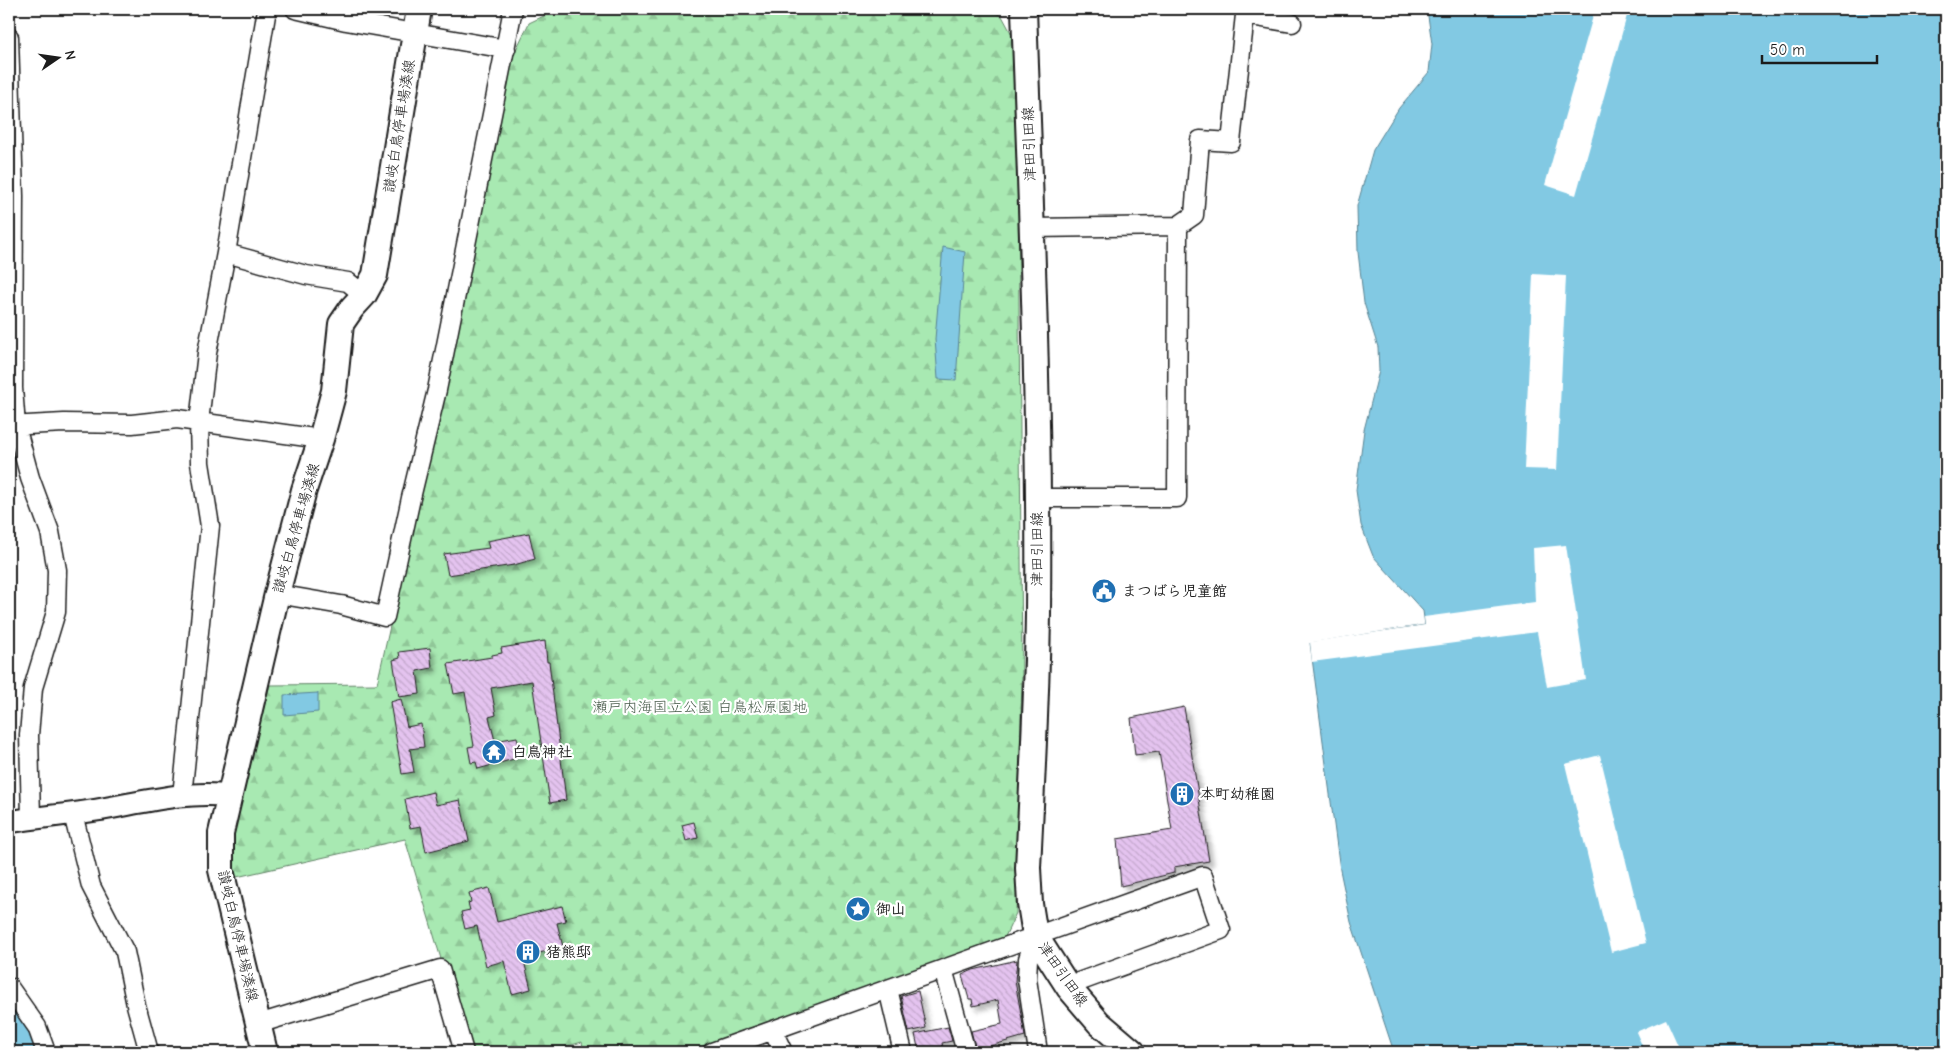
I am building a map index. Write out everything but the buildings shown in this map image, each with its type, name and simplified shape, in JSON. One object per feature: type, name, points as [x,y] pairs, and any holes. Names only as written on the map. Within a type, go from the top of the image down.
[{"type":"main road","name":"讃岐白鳥停車場湊線","points":[[265,1052],[221,870],[221,833],[277,594],[304,490],[334,391],[341,324],[364,295],[375,275],[419,9]]},
{"type":"main road","name":"津田引田線","points":[[1024,9],[1032,228],[1038,614],[1028,868],[1030,904],[1036,935],[1069,988],[1099,1023],[1133,1052]]},
{"type":"street","points":[[182,796],[210,526],[200,463],[199,422],[207,353],[226,253],[267,9]]},
{"type":"street","points":[[295,9],[346,21],[506,49]]},
{"type":"street","points":[[277,594],[341,605],[385,617],[411,498],[438,390],[514,9]]},
{"type":"street","points":[[1032,228],[1178,226],[1194,215],[1200,140],[1231,142],[1245,15],[1292,23]]},
{"type":"street","points":[[9,37],[14,196],[13,426],[50,532],[57,570],[56,612],[33,688],[29,735],[31,818]]},
{"type":"street","points":[[1037,498],[1177,498],[1178,226]]},
{"type":"street","points":[[226,253],[306,275],[348,282],[364,295]]},
{"type":"street","points":[[13,426],[64,423],[132,424],[177,419],[321,439]]},
{"type":"street","points":[[9,822],[73,814],[182,796],[216,794],[230,796]]},
{"type":"street","points":[[73,814],[92,886],[125,952],[136,1005],[150,1052]]},
{"type":"street","points":[[712,1052],[1203,876],[1221,930],[1073,984],[1069,988]]},
{"type":"street","points":[[1036,935],[1028,959],[1027,979],[1038,1052]]},
{"type":"street","points":[[258,1024],[440,969],[464,1052]]},
{"type":"street","points":[[943,969],[966,1052]]},
{"type":"street","points":[[9,987],[37,1027],[46,1052]]},
{"type":"street","points":[[888,989],[903,1052]]},
{"type":"street","points":[[773,1031],[783,1052]]},
{"type":"green space","name":"瀬戸内海国立公園 白鳥松原園地","points":[[986,9],[1002,16],[1015,40],[1017,64],[1022,677],[1016,913],[1004,939],[922,967],[698,1052],[584,1052],[582,1042],[547,1052],[469,1052],[405,839],[232,878],[230,832],[270,685],[377,684],[458,324],[510,62],[529,23],[552,12]]},
{"type":"water","points":[[1427,9],[1946,9],[1946,1052],[1394,1052],[1351,922],[1340,870],[1310,643],[1425,625],[1423,611],[1373,556],[1361,525],[1356,490],[1364,430],[1379,371],[1378,347],[1364,303],[1358,252],[1357,206],[1373,150],[1399,108],[1429,72],[1432,44]]},
{"type":"water","points":[[943,247],[965,252],[956,380],[938,379],[935,339]]},
{"type":"water","points":[[318,693],[318,712],[284,715],[284,695]]},
{"type":"pier","points":[[1595,9],[1616,9],[1628,12],[1576,195],[1545,185]]},
{"type":"pier","points":[[1533,274],[1566,276],[1557,470],[1524,469]]},
{"type":"pier","points":[[1566,545],[1586,680],[1547,687],[1537,632],[1312,662],[1310,642],[1425,625],[1424,617],[1535,602],[1533,548]]},
{"type":"pier","points":[[1600,755],[1646,943],[1611,952],[1565,764]]},
{"type":"pier","points":[[1666,1019],[1681,1052],[1645,1052],[1636,1032]]},
{"type":"waterway","points":[[9,1010],[33,1052]]},
{"type":"place","name":"まつばら児童館","points":[[1104,591]]},
{"type":"place","name":"白鳥神社","points":[[494,752]]},
{"type":"place","name":"本町幼稚園","points":[[1182,794]]},
{"type":"place","name":"御山","points":[[858,909]]},
{"type":"place","name":"猪熊邸","points":[[528,952]]}]
